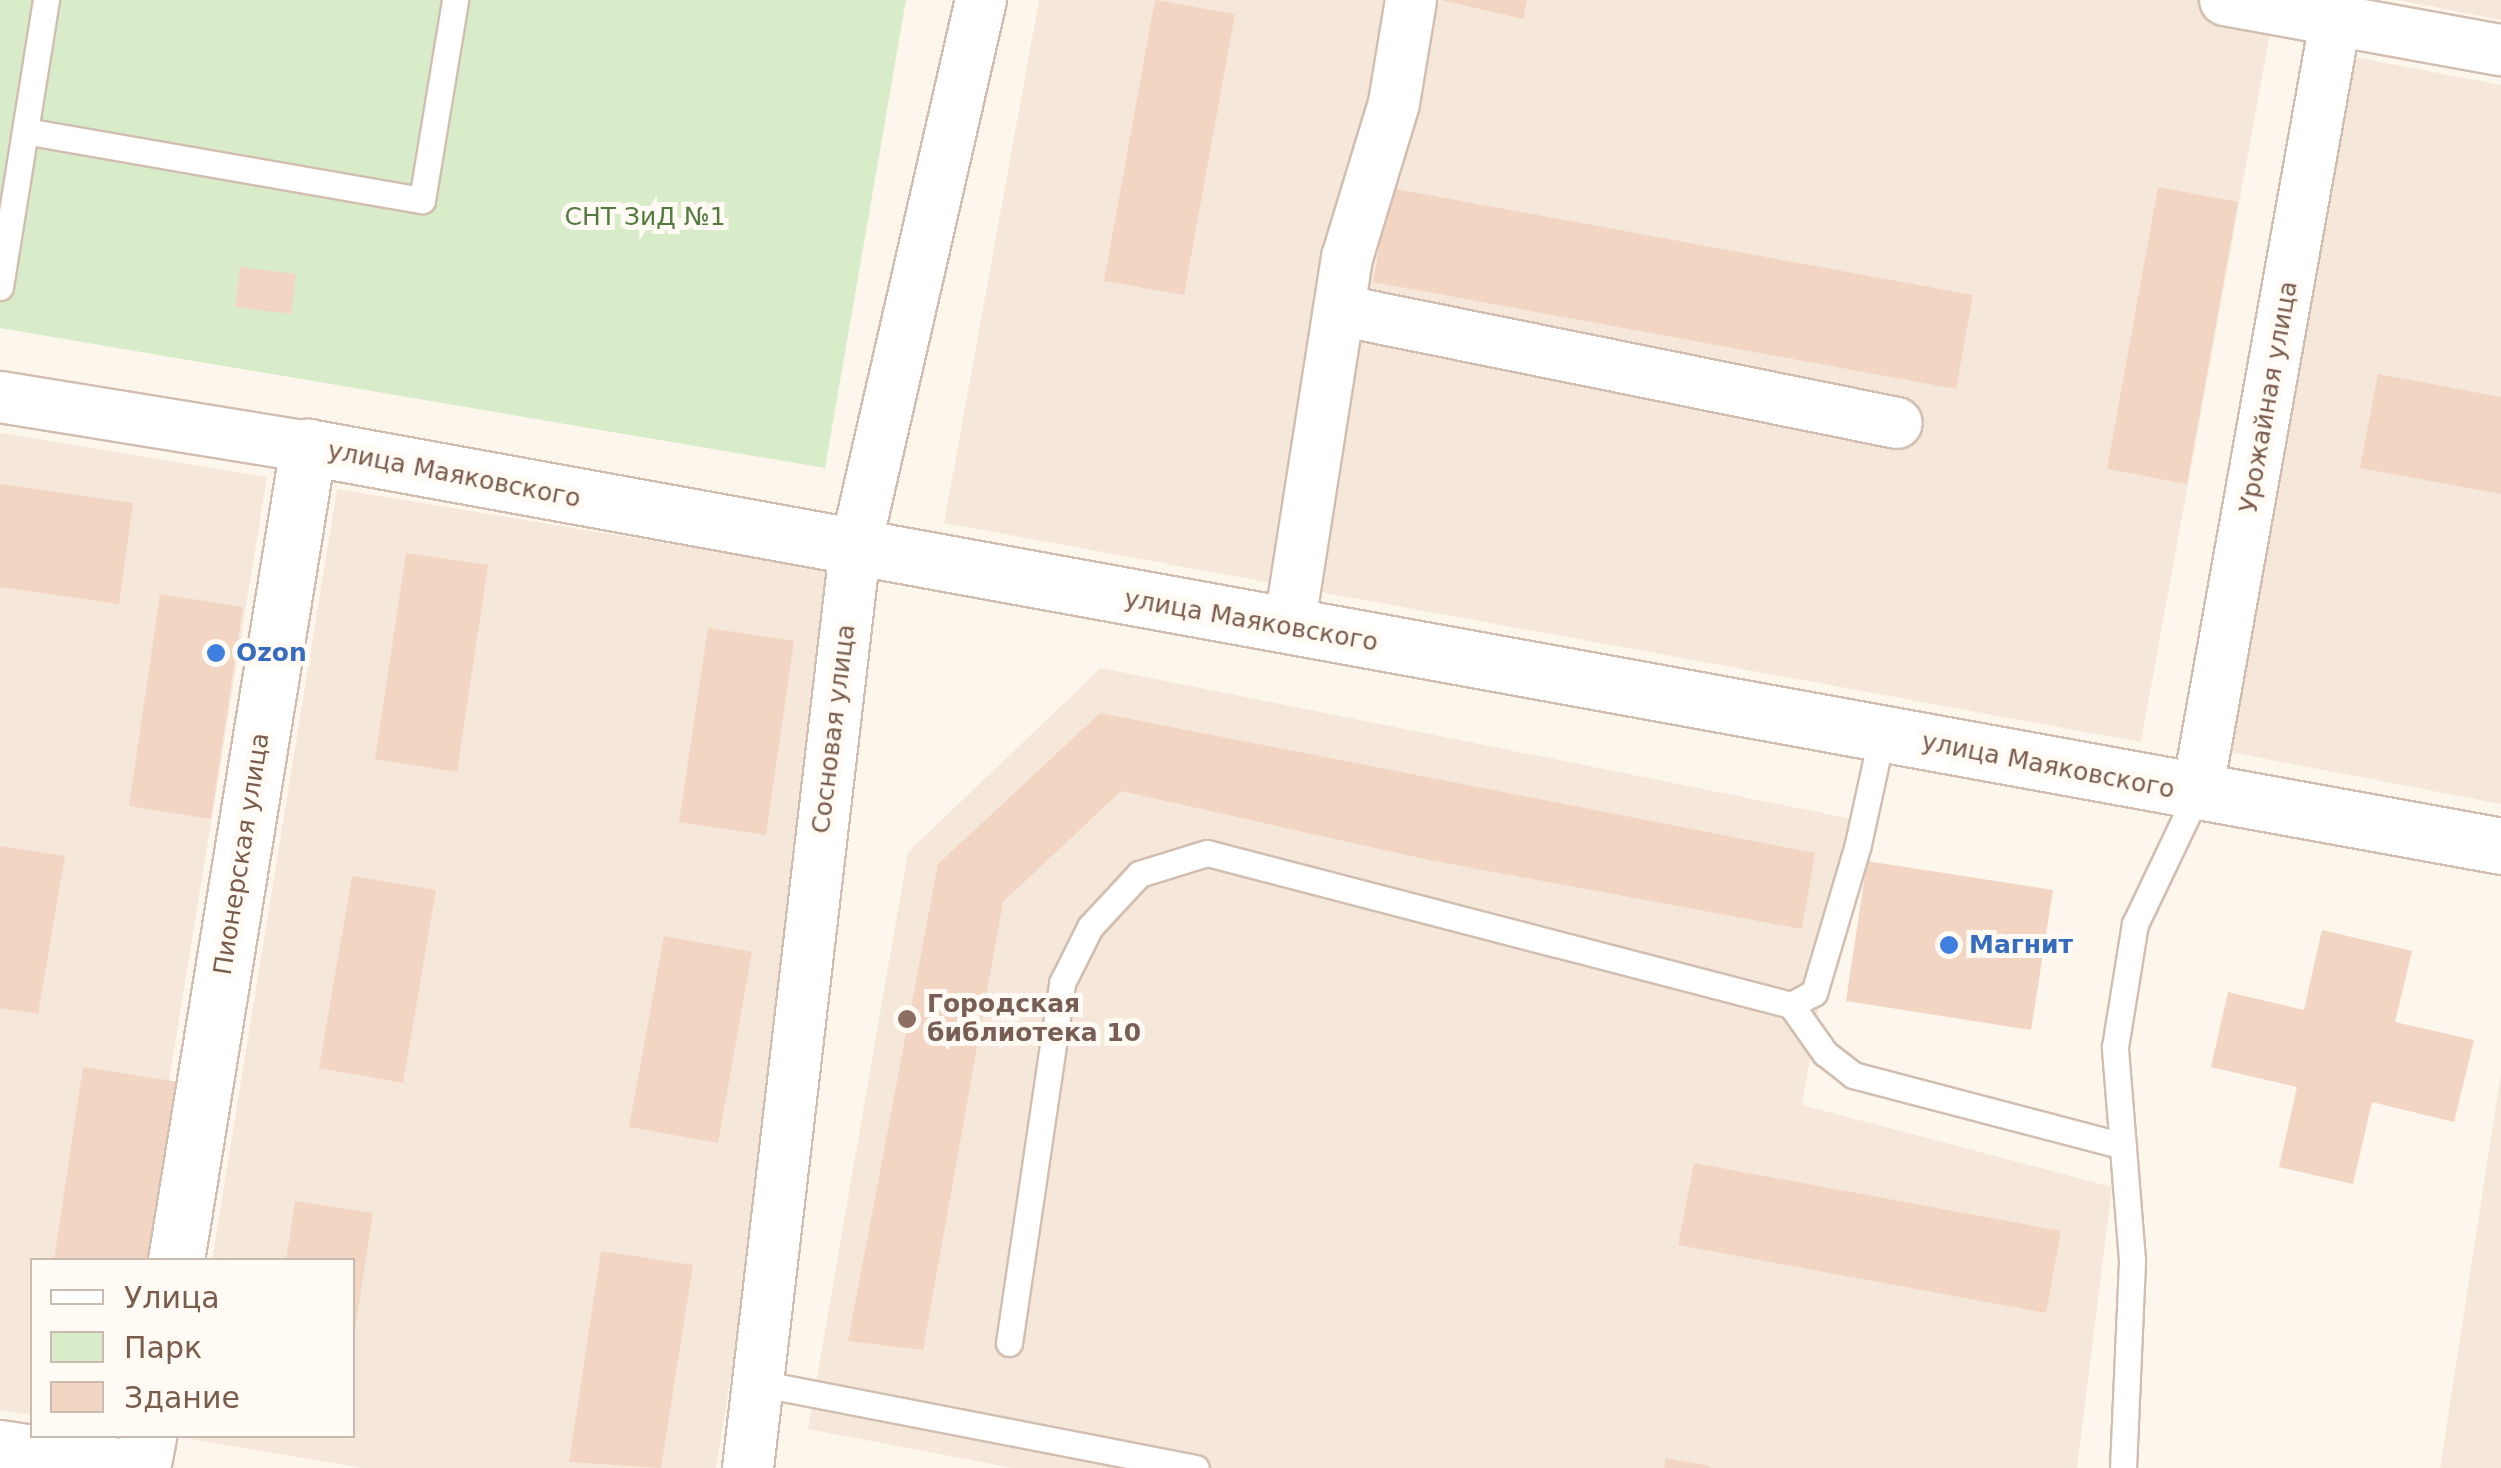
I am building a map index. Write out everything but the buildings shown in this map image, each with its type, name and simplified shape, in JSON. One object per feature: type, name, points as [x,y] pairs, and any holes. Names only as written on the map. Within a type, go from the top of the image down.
[{"type":"street","name":"Сосновая улица","points":[[748,1468],[855,550],[981,0]]},
{"type":"street","points":[[1289,628],[1346,258],[1394,103],[1411,0]]},
{"type":"street","points":[[2225,0],[2338,9],[2501,50]]},
{"type":"street","name":"Урожайная улица","points":[[2197,794],[2338,9]]},
{"type":"street","points":[[1338,310],[1897,422]]},
{"type":"street","name":"улица Маяковского","points":[[0,398],[308,448],[2197,794],[2501,846]]},
{"type":"street","name":"Пионерская улица","points":[[176,1258],[308,448]]},
{"type":"street","points":[[0,1446],[143,1468],[148,1438]]},
{"type":"lane","points":[[0,288],[46,0]]},
{"type":"lane","points":[[25,130],[422,200],[456,0]]},
{"type":"lane","points":[[1791,1005],[1814,992],[1858,844],[1882,734]]},
{"type":"lane","points":[[2123,1468],[2132,1260],[2115,1047],[2135,924],[2197,794]]},
{"type":"lane","points":[[1010,1343],[1062,983],[1090,927],[1139,874],[1206,853],[1791,1005],[1825,1052],[1854,1075],[2123,1146]]},
{"type":"lane","points":[[758,1383],[1196,1468]]},
{"type":"shaded area","points":[[1039,0],[2276,0],[2141,742],[944,523]]},
{"type":"shaded area","points":[[2398,0],[2501,0],[2501,20]]},
{"type":"shaded area","points":[[2339,54],[2501,85],[2501,804],[2209,748]]},
{"type":"shaded area","points":[[0,433],[267,477],[140,1258],[30,1258],[30,1415],[0,1410]]},
{"type":"shaded area","points":[[337,489],[859,575],[716,1468],[362,1468],[183,1438],[355,1438],[355,1258],[212,1258]]},
{"type":"shaded area","points":[[1101,668],[1852,819],[1802,1105],[2112,1187],[2077,1468],[1013,1468],[808,1429],[908,852]]},
{"type":"shaded area","points":[[2501,1073],[2501,1468],[2440,1468]]},
{"type":"green space","name":"СНТ ЗиД №1","points":[[0,0],[906,0],[825,468],[0,328]]},
{"type":"place","name":"Ozon","points":[[216,653]]},
{"type":"place","name":"Магнит","points":[[1949,945]]},
{"type":"place","name":"Городская библиотека 10","points":[[907,1019]]}]
